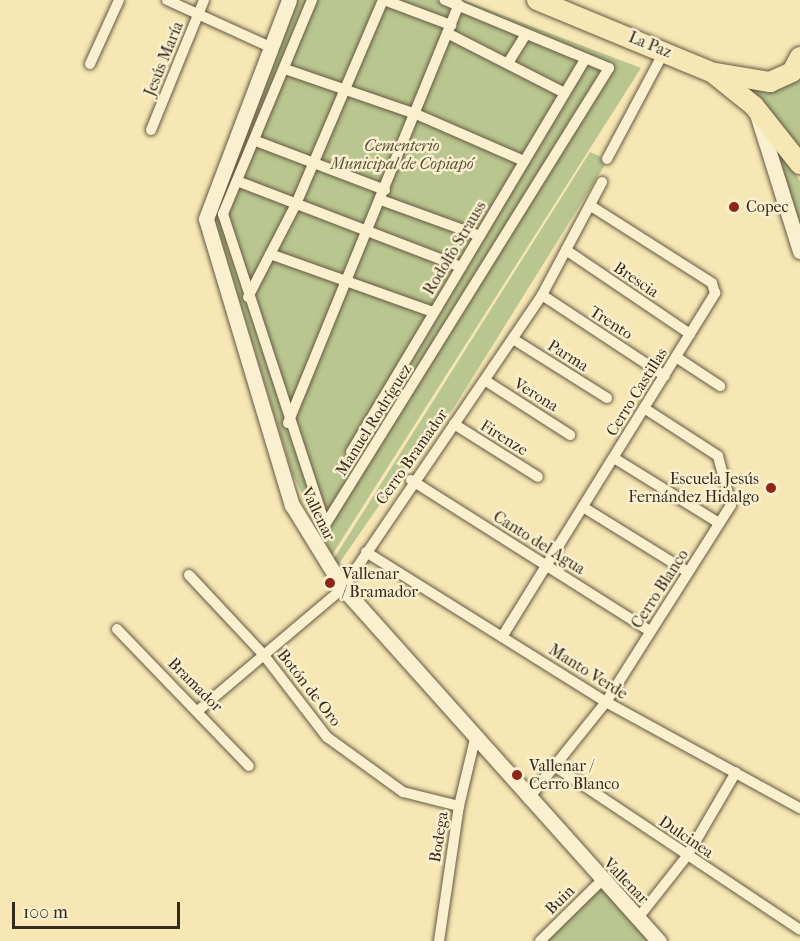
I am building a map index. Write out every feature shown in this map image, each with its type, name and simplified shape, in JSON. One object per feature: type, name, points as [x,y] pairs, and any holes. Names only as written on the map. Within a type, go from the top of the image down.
[{"type":"highway","name":"La Paz","points":[[537,0],[665,50],[713,73],[754,106],[800,164]]},
{"type":"highway","points":[[713,73],[770,82],[792,72],[800,57]]},
{"type":"street","points":[[90,64],[119,0]]},
{"type":"street","points":[[167,0],[270,47]]},
{"type":"street","name":"Jesús María","points":[[151,130],[204,0]]},
{"type":"street","name":"Vallenar","points":[[289,0],[210,203],[207,228],[283,482],[313,547],[343,588],[601,881],[660,941]]},
{"type":"street","name":"Manuel Rodríguez","points":[[312,0],[256,141],[223,214],[288,423],[325,525],[609,68],[446,0]]},
{"type":"street","points":[[248,297],[296,204],[383,0],[449,29],[565,93]]},
{"type":"street","points":[[288,423],[459,5]]},
{"type":"street","points":[[508,63],[526,34]]},
{"type":"street","points":[[607,159],[665,50]]},
{"type":"street","name":"Rodolfo Strauss","points":[[351,452],[585,59]]},
{"type":"street","points":[[285,69],[416,114],[524,161]]},
{"type":"street","points":[[754,106],[800,251]]},
{"type":"street","points":[[256,141],[313,163],[480,236]]},
{"type":"street","points":[[237,181],[461,267]]},
{"type":"street","name":"Cerro Bramador","points":[[200,709],[343,588],[411,480],[486,381],[542,295],[602,182]]},
{"type":"street","name":"Cerro Castillas","points":[[502,637],[716,293],[712,283],[591,206]]},
{"type":"street","name":"Brescia","points":[[566,250],[690,334]]},
{"type":"street","points":[[270,254],[433,312]]},
{"type":"street","name":"Trento","points":[[542,295],[664,376]]},
{"type":"street","name":"Parma","points":[[513,339],[607,398]]},
{"type":"street","points":[[676,357],[720,386]]},
{"type":"street","name":"Verona","points":[[486,381],[570,435]]},
{"type":"street","name":"Cerro Blanco","points":[[528,799],[606,702],[731,505],[723,461],[644,408]]},
{"type":"street","name":"Firenze","points":[[454,424],[538,477]]},
{"type":"street","points":[[614,458],[719,523]]},
{"type":"street","name":"Canto del Agua","points":[[411,480],[650,631]]},
{"type":"street","points":[[583,507],[688,572]]},
{"type":"street","name":"Manto Verde","points":[[366,552],[606,702],[800,808]]},
{"type":"street","name":"Botón de Oro","points":[[189,575],[263,654],[327,737],[357,761],[403,792],[459,806]]},
{"type":"street","name":"Bramador","points":[[117,629],[200,709],[249,766]]},
{"type":"street","name":"Bodega","points":[[439,941],[459,806],[475,739]]},
{"type":"street","name":"Dulcinea","points":[[556,767],[800,930]]},
{"type":"street","points":[[638,918],[687,856],[735,772]]},
{"type":"street","name":"Buin","points":[[540,941],[601,881]]},
{"type":"green space","name":"Cementerio Municipal de Copiapó","points":[[296,0],[463,0],[641,68],[332,555],[292,473],[215,220]]},
{"type":"green space","points":[[800,70],[800,149],[740,87],[774,90]]},
{"type":"green space","points":[[590,152],[608,160],[453,409],[429,433],[338,565],[333,560]]},
{"type":"green space","points":[[783,154],[800,181],[800,224],[778,157]]},
{"type":"green space","points":[[601,881],[659,941],[540,941]]},
{"type":"place","name":"Copec","points":[[734,207]]},
{"type":"place","name":"Escuela Jesús Fernández Hidalgo","points":[[771,488]]},
{"type":"place","name":"Vallenar / Bramador","points":[[330,583]]},
{"type":"place","name":"Vallenar / Cerro Blanco","points":[[517,775]]}]
